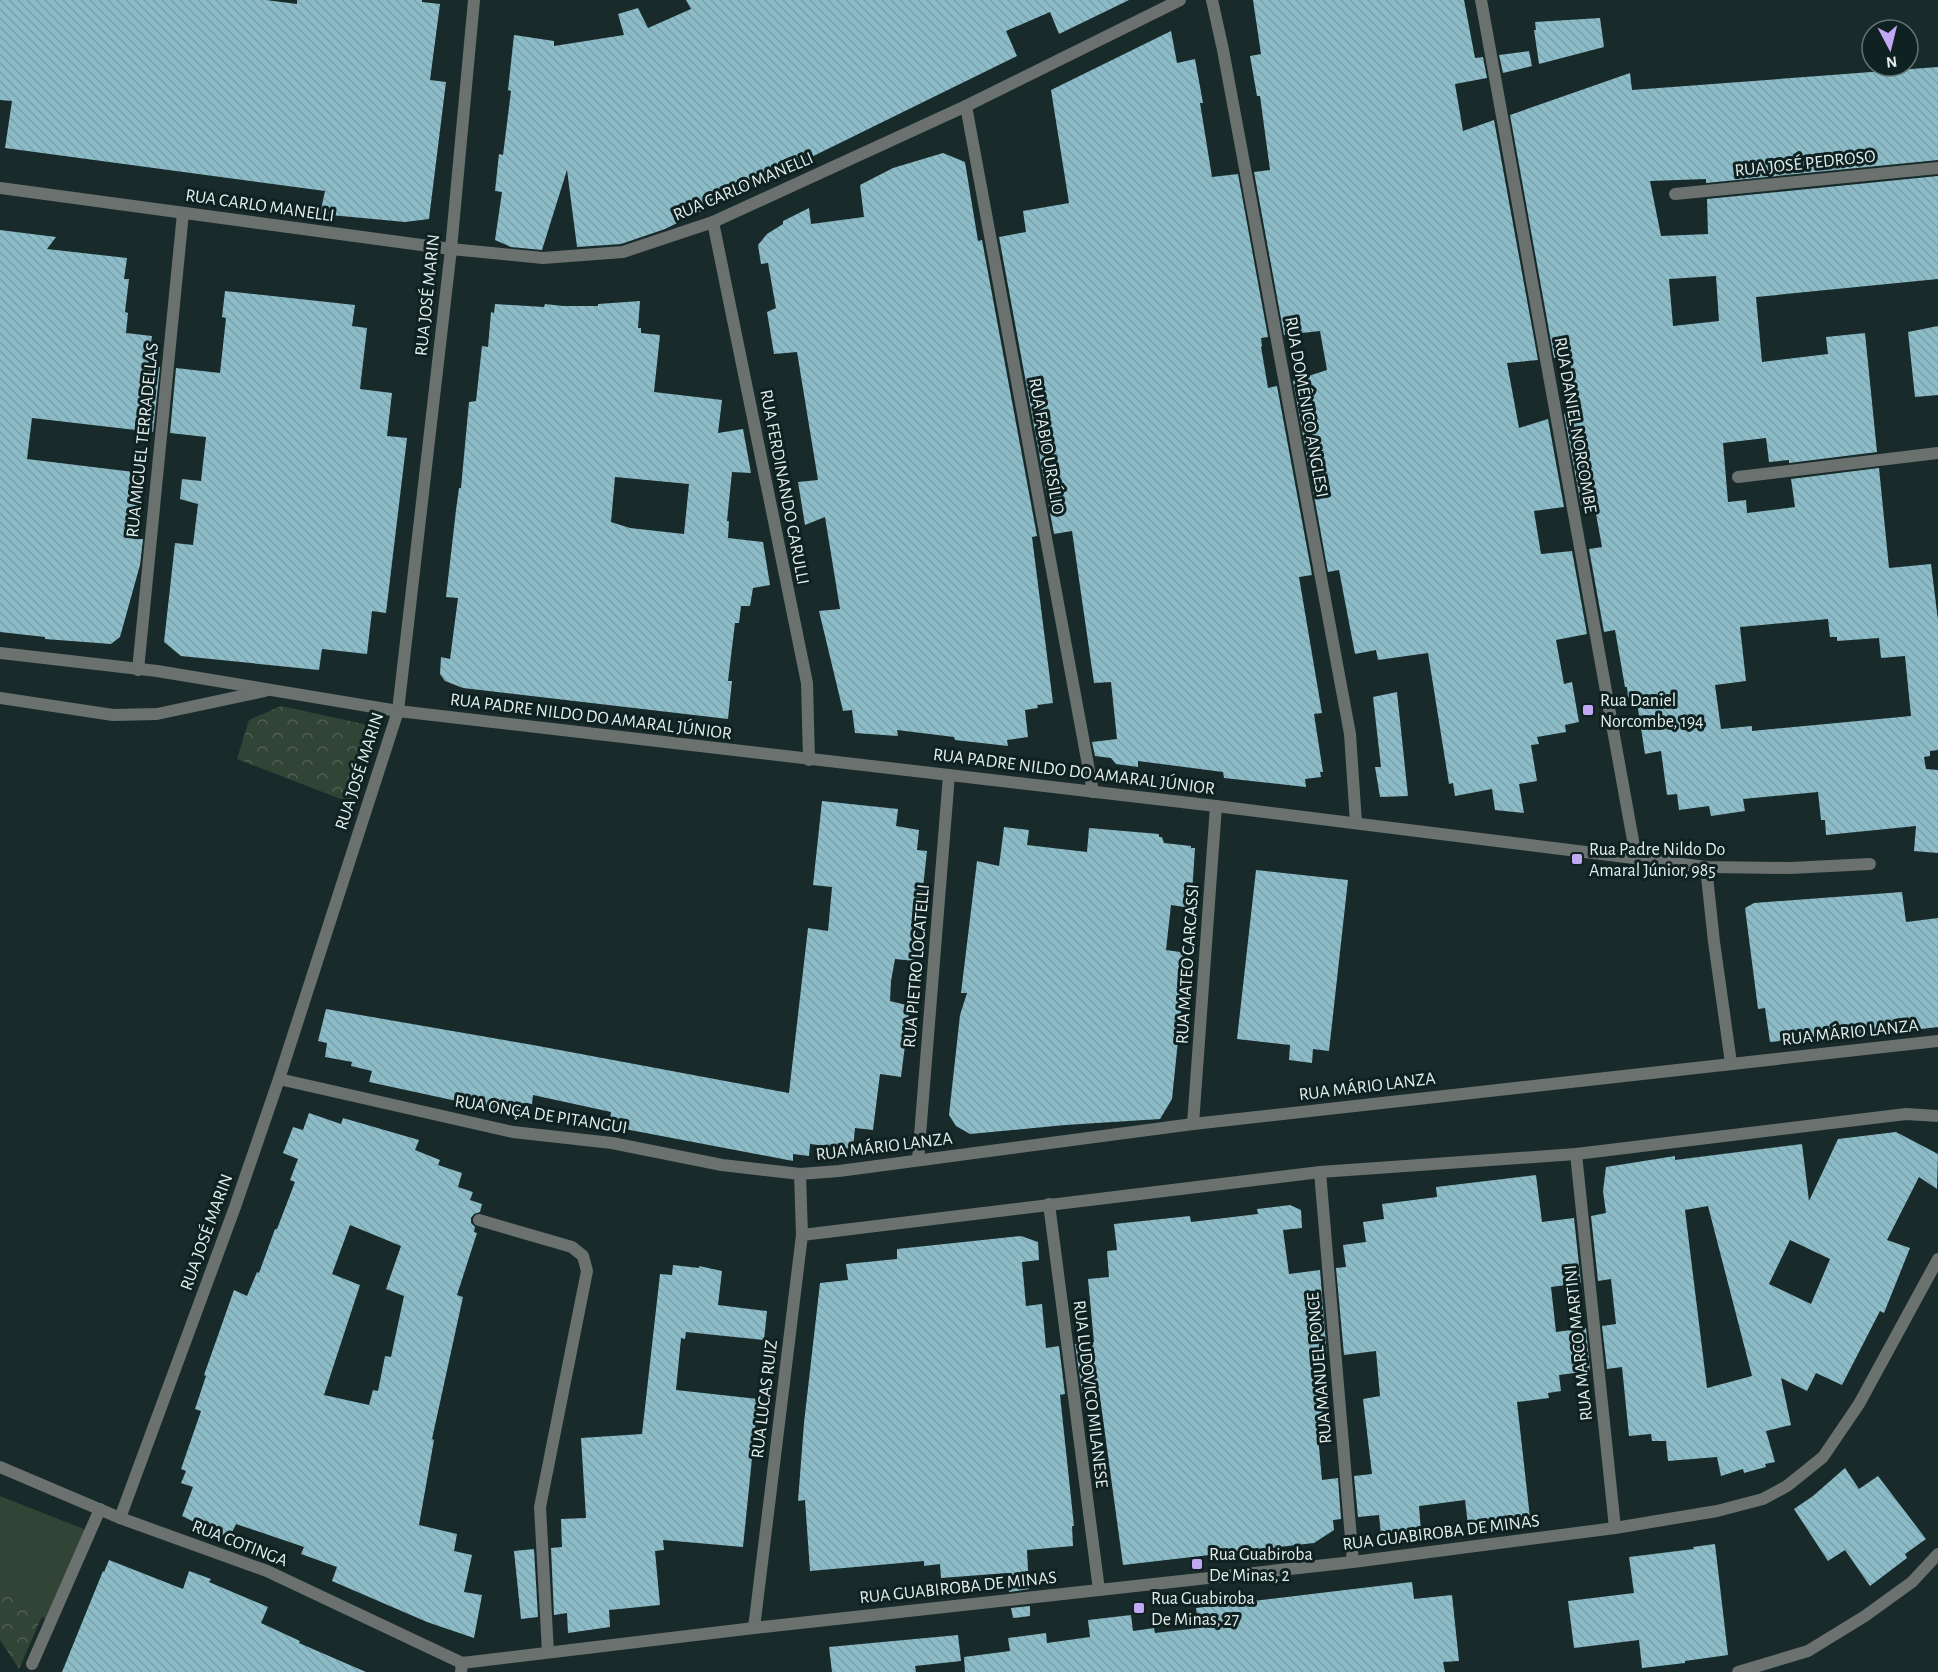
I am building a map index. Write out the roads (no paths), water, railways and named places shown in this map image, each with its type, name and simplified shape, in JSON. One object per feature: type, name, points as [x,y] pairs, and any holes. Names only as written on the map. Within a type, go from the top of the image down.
[{"type":"street","name":"RUA JOSÉ MARIN","points":[[120,1518],[231,1218],[279,1079],[398,711],[451,249],[474,0]]},
{"type":"street","name":"RUA CARLO MANELLI","points":[[0,188],[451,249],[543,258],[623,252],[713,222],[966,106],[1180,0]]},
{"type":"street","name":"RUA DOMÊNICO ANGLESI","points":[[1212,0],[1350,734],[1356,823]]},
{"type":"street","name":"RUA DANIEL NORCOMBE","points":[[1481,0],[1636,857]]},
{"type":"street","name":"RUA FABIO URSÍLIO","points":[[966,106],[1093,792]]},
{"type":"street","name":"RUA JOSÉ PEDROSO","points":[[1675,194],[1938,168]]},
{"type":"street","name":"RUA MIGUEL TERRADELLAS","points":[[138,670],[183,213]]},
{"type":"street","name":"RUA FERDINANDO CARULLI","points":[[713,222],[807,683],[809,760]]},
{"type":"street","points":[[1738,477],[1938,453]]},
{"type":"street","name":"RUA PADRE NILDO DO AMARAL JÚNIOR","points":[[0,653],[157,671],[398,711],[1216,806],[1706,867],[1790,868],[1870,864]]},
{"type":"street","name":"RUA PADRE NILDO DO AMARAL JÚNIOR","points":[[0,698],[113,715],[157,714],[275,689]]},
{"type":"street","name":"RUA PIETRO LOCATELLI","points":[[918,1160],[949,775]]},
{"type":"street","name":"RUA MATEO CARCASSI","points":[[1193,1124],[1216,806]]},
{"type":"street","points":[[1706,867],[1731,1063]]},
{"type":"street","name":"RUA MÁRIO LANZA","points":[[800,1174],[1108,1137],[1193,1124],[1938,1041]]},
{"type":"street","name":"RUA ONÇA DE PITANGUI","points":[[279,1079],[513,1132],[612,1143],[722,1165],[800,1174]]},
{"type":"street","points":[[802,1235],[1320,1172],[1576,1154],[1906,1114],[1938,1116]]},
{"type":"street","name":"RUA MARCO MARTINI","points":[[1576,1154],[1615,1528]]},
{"type":"street","name":"RUA MANUEL PONCE","points":[[1320,1172],[1353,1562]]},
{"type":"street","name":"RUA LUCAS RUIZ","points":[[754,1628],[802,1235],[800,1174]]},
{"type":"street","name":"RUA LUDOVICO MILANESE","points":[[1049,1204],[1099,1590]]},
{"type":"street","points":[[479,1220],[572,1247],[583,1256],[587,1271],[540,1507],[548,1652]]},
{"type":"street","name":"RUA GUABIROBA DE MINAS","points":[[462,1667],[548,1652],[1353,1562],[1615,1528],[1717,1510],[1763,1498],[1787,1486],[1823,1457],[1859,1404],[1938,1259]]},
{"type":"street","name":"RUA COTINGA","points":[[0,1467],[120,1518],[267,1571],[462,1667]]},
{"type":"street","points":[[33,1664],[100,1509]]},
{"type":"street","points":[[1738,1672],[1808,1651],[1865,1616],[1912,1582],[1938,1554]]},
{"type":"place","name":"Rua Daniel Norcombe, 194","points":[[1588,710]]},
{"type":"place","name":"Rua Padre Nildo Do Amaral Júnior, 985","points":[[1577,859]]},
{"type":"place","name":"Rua Guabiroba De Minas, 2","points":[[1197,1564]]},
{"type":"place","name":"Rua Guabiroba De Minas, 27","points":[[1139,1608]]}]
